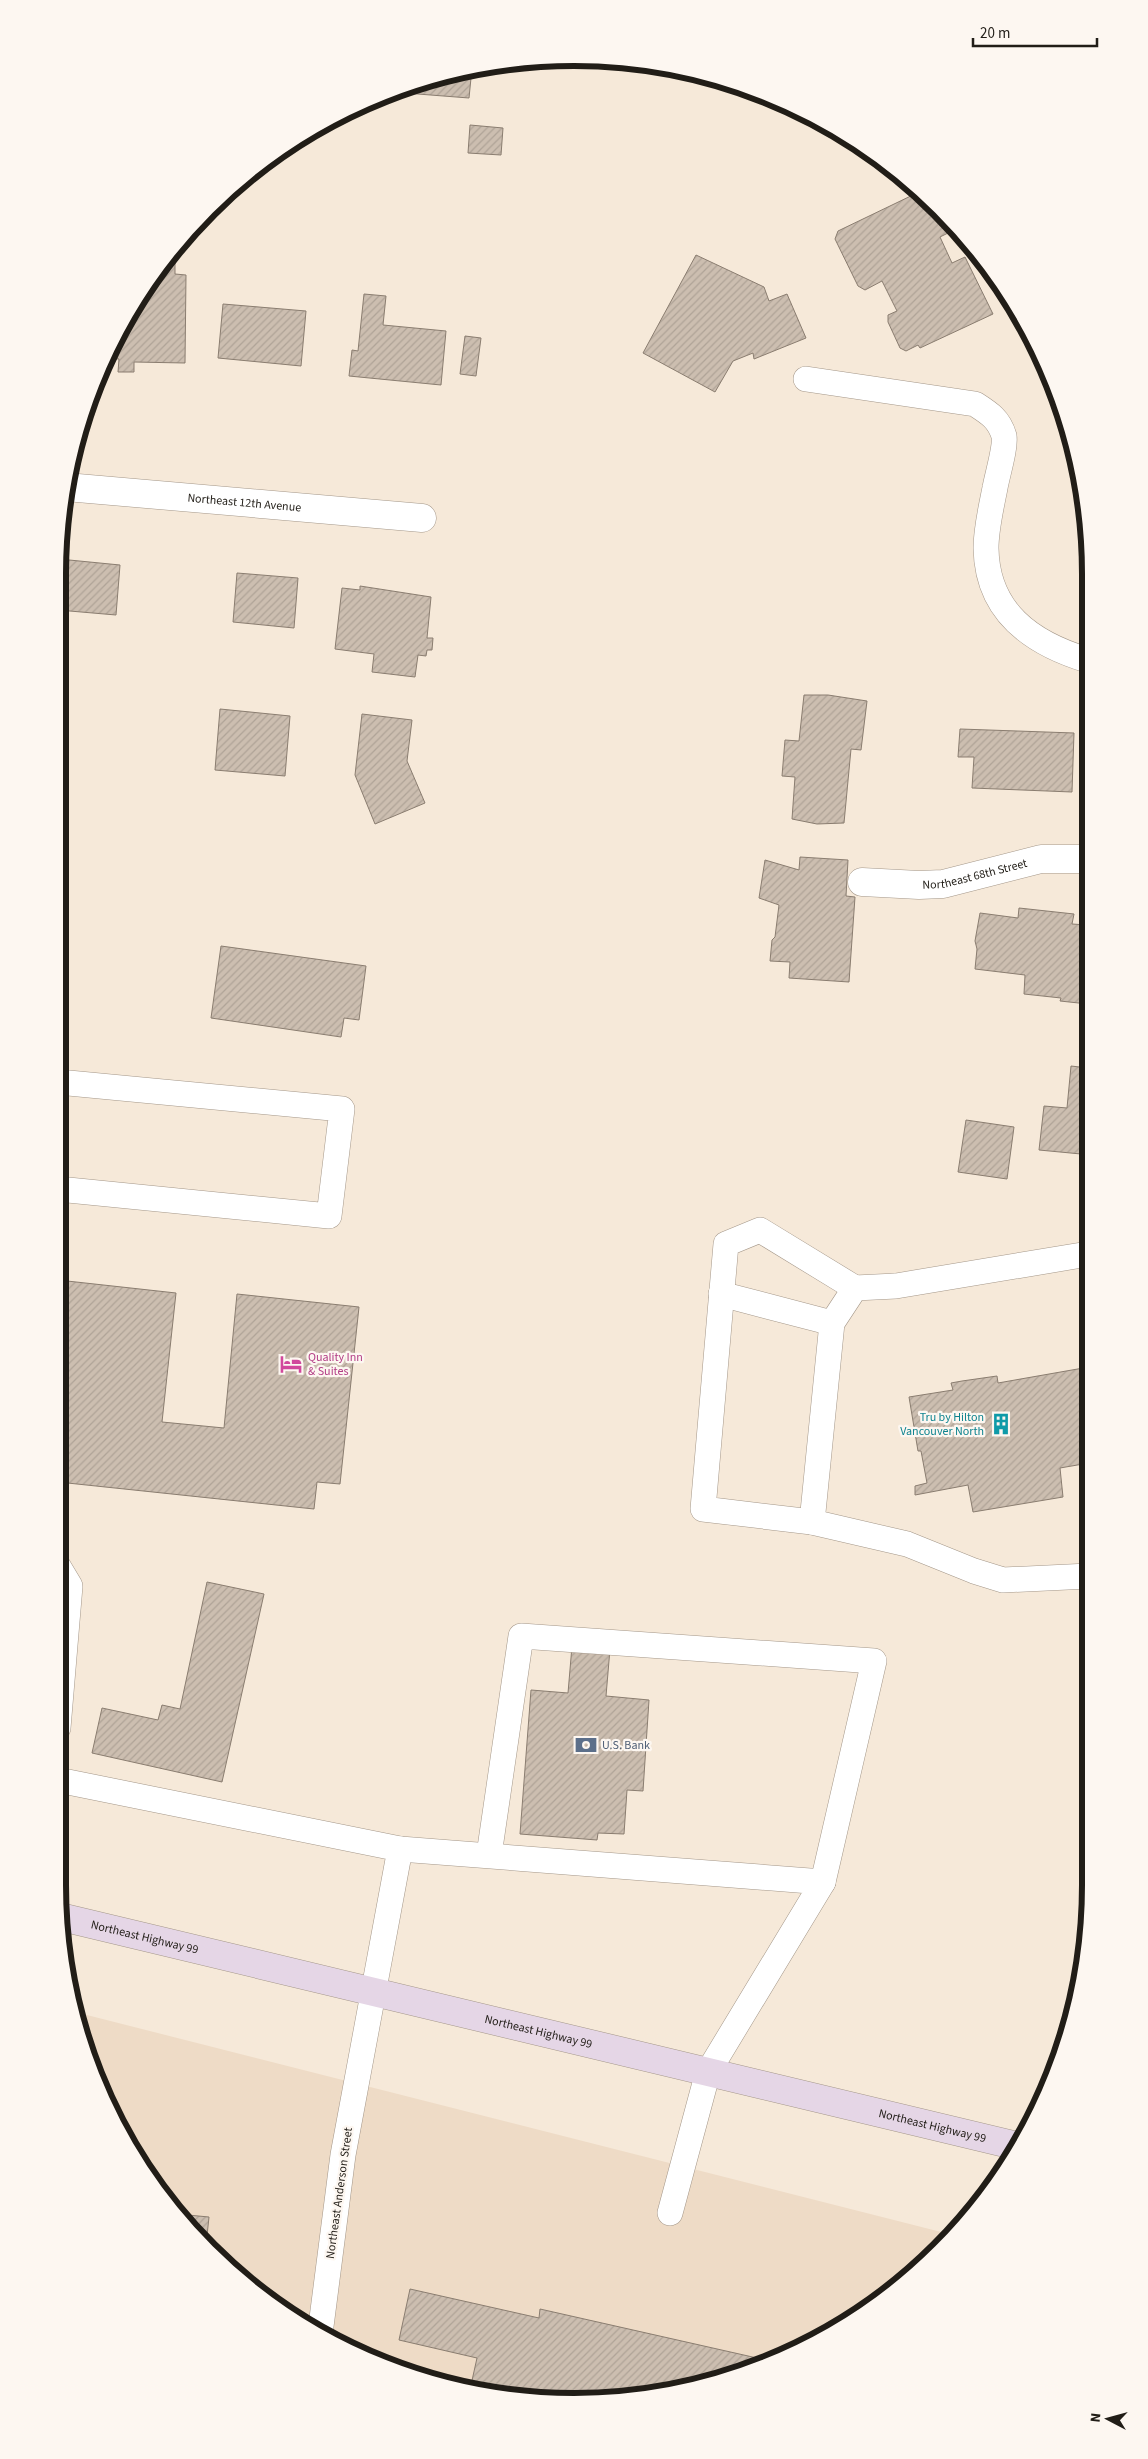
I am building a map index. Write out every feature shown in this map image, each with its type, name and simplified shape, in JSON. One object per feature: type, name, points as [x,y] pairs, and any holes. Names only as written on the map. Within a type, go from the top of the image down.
[{"type":"main road","name":"Northeast Highway 99","points":[[67,1918],[1011,2144]]},
{"type":"street","name":"Northeast 12th Avenue","points":[[74,488],[422,518]]},
{"type":"street","name":"Northeast 68th Street","points":[[862,882],[919,885],[943,884],[1041,859],[1082,859]]},
{"type":"lane","points":[[806,379],[975,404],[996,417],[1004,438],[986,547],[989,575],[996,597],[1010,618],[1046,645],[1082,658]]},
{"type":"lane","points":[[66,1083],[342,1109],[329,1216],[66,1190]]},
{"type":"lane","points":[[1082,1255],[896,1286],[855,1288],[760,1230],[726,1244],[703,1509],[812,1522],[908,1544],[974,1571],[1004,1580],[1082,1576]]},
{"type":"lane","points":[[812,1522],[832,1323],[855,1288]]},
{"type":"lane","points":[[721,1294],[832,1323]]},
{"type":"lane","points":[[66,1579],[70,1586],[66,1633]]},
{"type":"lane","points":[[489,1855],[521,1636],[874,1661],[824,1882],[708,2072],[670,2213]]},
{"type":"lane","points":[[66,1782],[400,1849],[824,1882]]},
{"type":"lane","name":"Northeast Anderson Street","points":[[321,2326],[343,2154],[375,1993],[400,1849]]},
{"type":"shaded area","points":[[84,2014],[944,2233],[909,2267],[856,2307],[828,2325],[799,2340],[737,2366],[673,2383],[607,2392],[541,2392],[475,2383],[443,2375],[411,2366],[380,2354],[320,2325],[265,2288],[215,2244],[171,2194],[134,2139],[105,2079],[93,2048]]},
{"type":"building","points":[[471,77],[469,98],[410,93]]},
{"type":"building","points":[[470,125],[503,128],[501,155],[468,153]]},
{"type":"building","points":[[912,195],[950,232],[940,237],[952,263],[965,257],[993,314],[920,348],[918,345],[906,351],[900,348],[888,322],[888,315],[897,311],[882,281],[865,290],[858,286],[835,239],[838,231]]},
{"type":"building","points":[[696,255],[764,287],[769,301],[787,294],[806,338],[754,359],[753,353],[733,361],[715,392],[643,353]]},
{"type":"building","points":[[175,260],[175,274],[186,275],[185,363],[134,362],[134,372],[118,372],[119,359],[115,359],[134,320]]},
{"type":"building","points":[[364,294],[386,296],[383,325],[446,331],[441,385],[349,376],[352,350],[358,351]]},
{"type":"building","points":[[223,304],[306,311],[301,366],[218,358]]},
{"type":"building","points":[[465,336],[481,338],[476,376],[460,374]]},
{"type":"building","points":[[66,560],[120,565],[116,615],[66,611]]},
{"type":"building","points":[[237,573],[298,578],[294,628],[233,622]]},
{"type":"building","points":[[360,586],[431,597],[427,638],[433,638],[432,650],[427,650],[426,656],[418,655],[415,677],[372,672],[374,654],[335,649],[342,588],[360,590]]},
{"type":"building","points":[[804,695],[828,695],[867,701],[861,750],[851,749],[844,823],[817,824],[792,819],[795,777],[782,776],[785,740],[799,741]]},
{"type":"building","points":[[220,709],[290,716],[285,776],[215,770]]},
{"type":"building","points":[[362,714],[412,720],[407,761],[425,803],[375,824],[355,775]]},
{"type":"building","points":[[960,729],[1074,733],[1072,792],[972,788],[974,757],[958,757]]},
{"type":"building","points":[[800,857],[848,860],[846,896],[855,897],[849,982],[789,978],[790,962],[770,961],[779,905],[759,898],[765,860],[799,870]]},
{"type":"building","points":[[1019,908],[1074,914],[1072,924],[1082,925],[1082,1003],[1060,1001],[1061,998],[1024,994],[1025,975],[975,969],[977,949],[975,941],[980,913],[1018,918]]},
{"type":"building","points":[[221,946],[366,966],[359,1020],[344,1018],[341,1037],[211,1018]]},
{"type":"building","points":[[1071,1066],[1082,1067],[1082,1168],[1080,1168],[1081,1154],[1039,1150],[1044,1106],[1067,1108]]},
{"type":"building","points":[[966,1120],[1014,1127],[1007,1179],[958,1172]]},
{"type":"building","name":"Quality Inn & Suites","points":[[66,1281],[176,1293],[162,1422],[224,1428],[237,1294],[359,1307],[340,1484],[317,1482],[314,1509],[66,1483]]},
{"type":"building","name":"Tru by Hilton Vancouver North","points":[[1082,1368],[1082,1464],[1060,1468],[1063,1497],[973,1512],[968,1485],[915,1495],[915,1486],[927,1483],[921,1451],[918,1451],[909,1397],[953,1390],[951,1383],[962,1381],[997,1376],[998,1383]]},
{"type":"building","points":[[207,1582],[264,1594],[222,1782],[92,1753],[102,1708],[158,1720],[162,1705],[180,1709]]},
{"type":"building","name":"U.S. Bank","points":[[572,1646],[610,1649],[606,1696],[649,1700],[643,1791],[627,1790],[624,1834],[598,1833],[597,1840],[520,1834],[531,1690],[568,1693]]},
{"type":"building","points":[[188,2215],[209,2217],[207,2236]]},
{"type":"building","points":[[410,2289],[539,2318],[540,2309],[757,2358],[737,2366],[673,2383],[607,2392],[541,2392],[472,2382],[477,2358],[399,2340]]},
{"type":"place","name":"Quality Inn & Suites","points":[[291,1364]]},
{"type":"place","name":"Tru by Hilton Vancouver North","points":[[1001,1424]]},
{"type":"place","name":"U.S. Bank","points":[[586,1745]]}]
